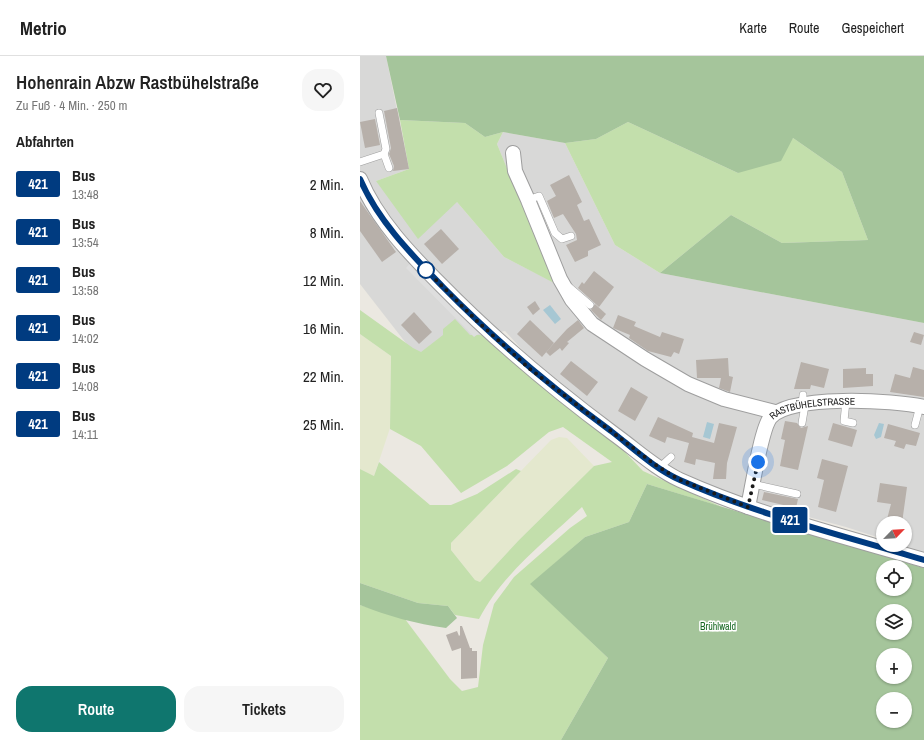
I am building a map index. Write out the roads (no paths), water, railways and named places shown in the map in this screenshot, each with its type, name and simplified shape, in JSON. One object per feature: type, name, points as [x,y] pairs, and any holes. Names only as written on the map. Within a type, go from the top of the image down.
[{"type":"street","points":[[513,153],[515,171],[560,279],[572,300],[592,324],[645,359],[688,384],[724,400],[775,412]]},
{"type":"street","points":[[360,179],[370,198],[408,252],[477,321],[530,369],[660,467],[678,479],[748,507],[924,560]]},
{"type":"street","name":"RASTBÜHELSTRASSE","points":[[748,507],[766,427],[768,420],[775,412],[803,402],[886,401],[922,406]]},
{"type":"lane","points":[[379,113],[386,148],[384,154],[389,168]]},
{"type":"lane","points":[[360,162],[384,154]]},
{"type":"lane","points":[[528,200],[539,196],[555,233],[562,239],[571,236]]},
{"type":"lane","points":[[560,279],[590,306]]},
{"type":"lane","points":[[846,401],[844,421],[853,423]]},
{"type":"lane","points":[[802,423],[803,402]]},
{"type":"lane","points":[[915,425],[922,406]]},
{"type":"lane","points":[[660,467],[672,457]]},
{"type":"lane","points":[[753,484],[797,494]]},
{"type":"water","points":[[550,305],[561,319],[555,324],[543,310]]},
{"type":"water","points":[[707,422],[714,424],[710,439],[703,437]]},
{"type":"water","points":[[879,423],[884,424],[881,437],[876,439],[874,435]]},
{"type":"park label","name":"Brühlwald","points":[[718,626]]}]
